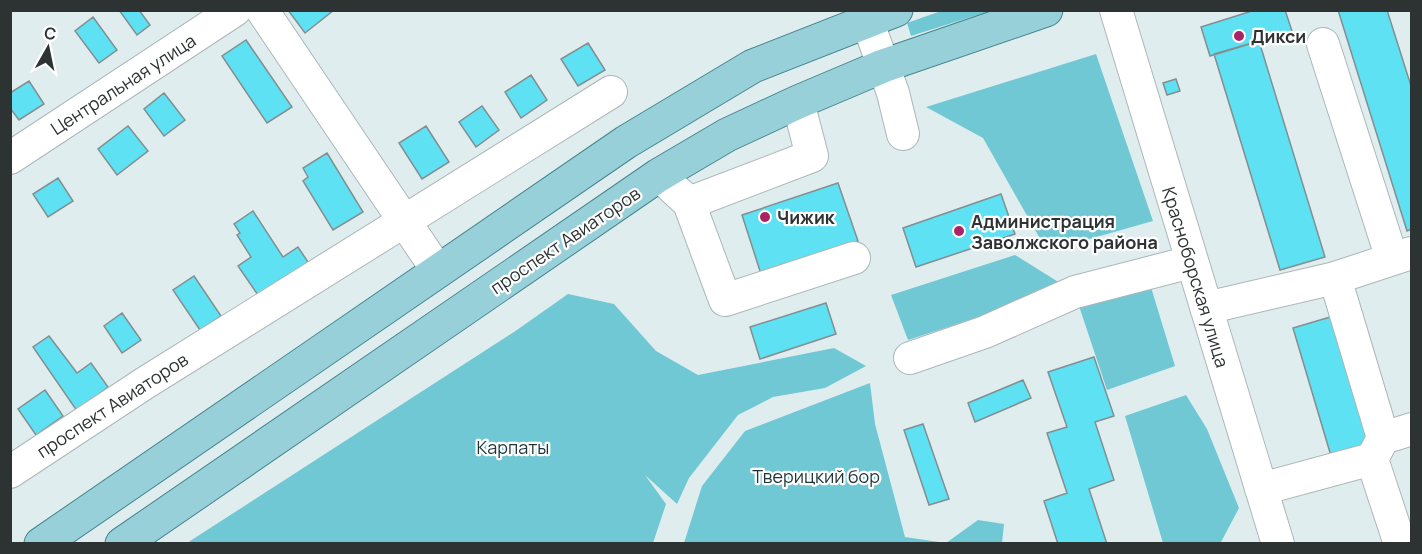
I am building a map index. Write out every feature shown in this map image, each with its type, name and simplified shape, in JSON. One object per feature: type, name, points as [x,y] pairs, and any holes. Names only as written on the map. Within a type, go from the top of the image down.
[{"type":"main road","name":"проспект Авиаторов","points":[[122,543],[659,175],[727,135],[883,66],[1046,10]]},
{"type":"main road","points":[[41,543],[626,142],[753,66],[882,15]]},
{"type":"street","name":"Центральная улица","points":[[10,158],[235,10]]},
{"type":"street","points":[[262,10],[438,271]]},
{"type":"street","name":"Красноборская улица","points":[[1116,10],[1278,543]]},
{"type":"street","points":[[882,15],[883,66],[903,134]]},
{"type":"street","points":[[1206,308],[1335,278],[1402,256],[1323,44]]},
{"type":"street","name":"проспект Авиаторов","points":[[10,472],[145,383],[611,92]]},
{"type":"street","points":[[689,203],[812,156],[798,102]]},
{"type":"street","points":[[659,175],[689,203],[725,300],[854,258]]},
{"type":"street","points":[[910,358],[985,332],[1075,292],[1191,262]]},
{"type":"street","points":[[1335,278],[1389,442],[1400,543]]},
{"type":"street","points":[[1262,489],[1389,442]]},
{"type":"green space","points":[[944,10],[990,11],[911,36],[907,23]]},
{"type":"green space","points":[[1096,54],[1153,221],[1047,251],[983,138],[926,107]]},
{"type":"green space","points":[[1015,255],[1068,288],[908,340],[891,295]]},
{"type":"green space","points":[[1150,284],[1175,366],[1107,390],[1079,306]]},
{"type":"green space","name":"Карпаты","points":[[568,294],[614,304],[656,351],[698,375],[834,348],[866,366],[825,388],[773,397],[738,415],[689,478],[677,504],[645,475],[666,504],[653,543],[187,543],[514,332]]},
{"type":"green space","name":"Тверицкий бор","points":[[870,383],[875,424],[905,537],[946,543],[684,543],[702,486],[745,431]]},
{"type":"green space","points":[[1186,395],[1207,429],[1239,508],[1221,542],[1163,543],[1125,416]]},
{"type":"green space","points":[[978,520],[1004,524],[1002,543],[946,543]]},
{"type":"building","points":[[119,10],[139,10],[150,25],[137,35]]},
{"type":"building","points":[[288,10],[334,10],[305,33]]},
{"type":"building","name":"Дикси","points":[[1255,10],[1285,10],[1292,31],[1210,56],[1201,27]]},
{"type":"building","points":[[1338,10],[1387,10],[1412,89],[1412,229],[1407,231]]},
{"type":"building","points":[[93,17],[117,50],[99,63],[75,31]]},
{"type":"building","points":[[246,40],[292,107],[267,123],[222,56]]},
{"type":"building","points":[[1259,41],[1325,257],[1280,270],[1214,54]]},
{"type":"building","points":[[588,43],[605,70],[578,86],[561,59]]},
{"type":"building","points":[[531,75],[547,100],[521,118],[505,92]]},
{"type":"building","points":[[1176,79],[1180,91],[1167,95],[1163,83]]},
{"type":"building","points":[[29,81],[44,104],[19,120],[10,108],[10,93]]},
{"type":"building","points":[[164,93],[185,120],[164,136],[144,109]]},
{"type":"building","points":[[482,106],[499,130],[476,147],[459,122]]},
{"type":"building","points":[[128,126],[148,151],[117,175],[98,149]]},
{"type":"building","points":[[426,126],[449,162],[422,179],[399,143]]},
{"type":"building","points":[[327,153],[363,212],[333,230],[303,181],[308,177],[303,168]]},
{"type":"building","points":[[58,178],[73,201],[48,217],[33,194]]},
{"type":"building","points":[[838,183],[858,241],[761,274],[742,215]]},
{"type":"building","name":"Администрация Заволжского района","points":[[1001,194],[1015,234],[916,267],[903,228]]},
{"type":"building","points":[[253,211],[283,257],[298,247],[310,265],[260,298],[238,266],[251,257],[237,235],[240,233],[234,224]]},
{"type":"building","points":[[194,276],[221,316],[200,330],[173,290]]},
{"type":"building","points":[[826,303],[836,334],[760,359],[750,327]]},
{"type":"building","points":[[122,313],[141,340],[122,353],[104,326]]},
{"type":"building","points":[[1337,315],[1376,443],[1331,456],[1293,328]]},
{"type":"building","points":[[49,336],[77,373],[91,363],[108,387],[77,411],[33,347]]},
{"type":"building","points":[[1094,357],[1114,416],[1095,422],[1114,480],[1089,489],[1107,544],[1058,544],[1044,501],[1067,493],[1047,433],[1067,427],[1048,372]]},
{"type":"building","points":[[1023,380],[1031,398],[975,422],[968,403]]},
{"type":"building","points":[[45,390],[63,416],[36,435],[18,409]]},
{"type":"building","points":[[923,424],[949,499],[929,505],[904,430]]},
{"type":"place","name":"Дикси","points":[[1239,36]]},
{"type":"place","name":"Чижик","points":[[765,217]]},
{"type":"place","name":"Администрация Заволжского района","points":[[959,231]]}]
